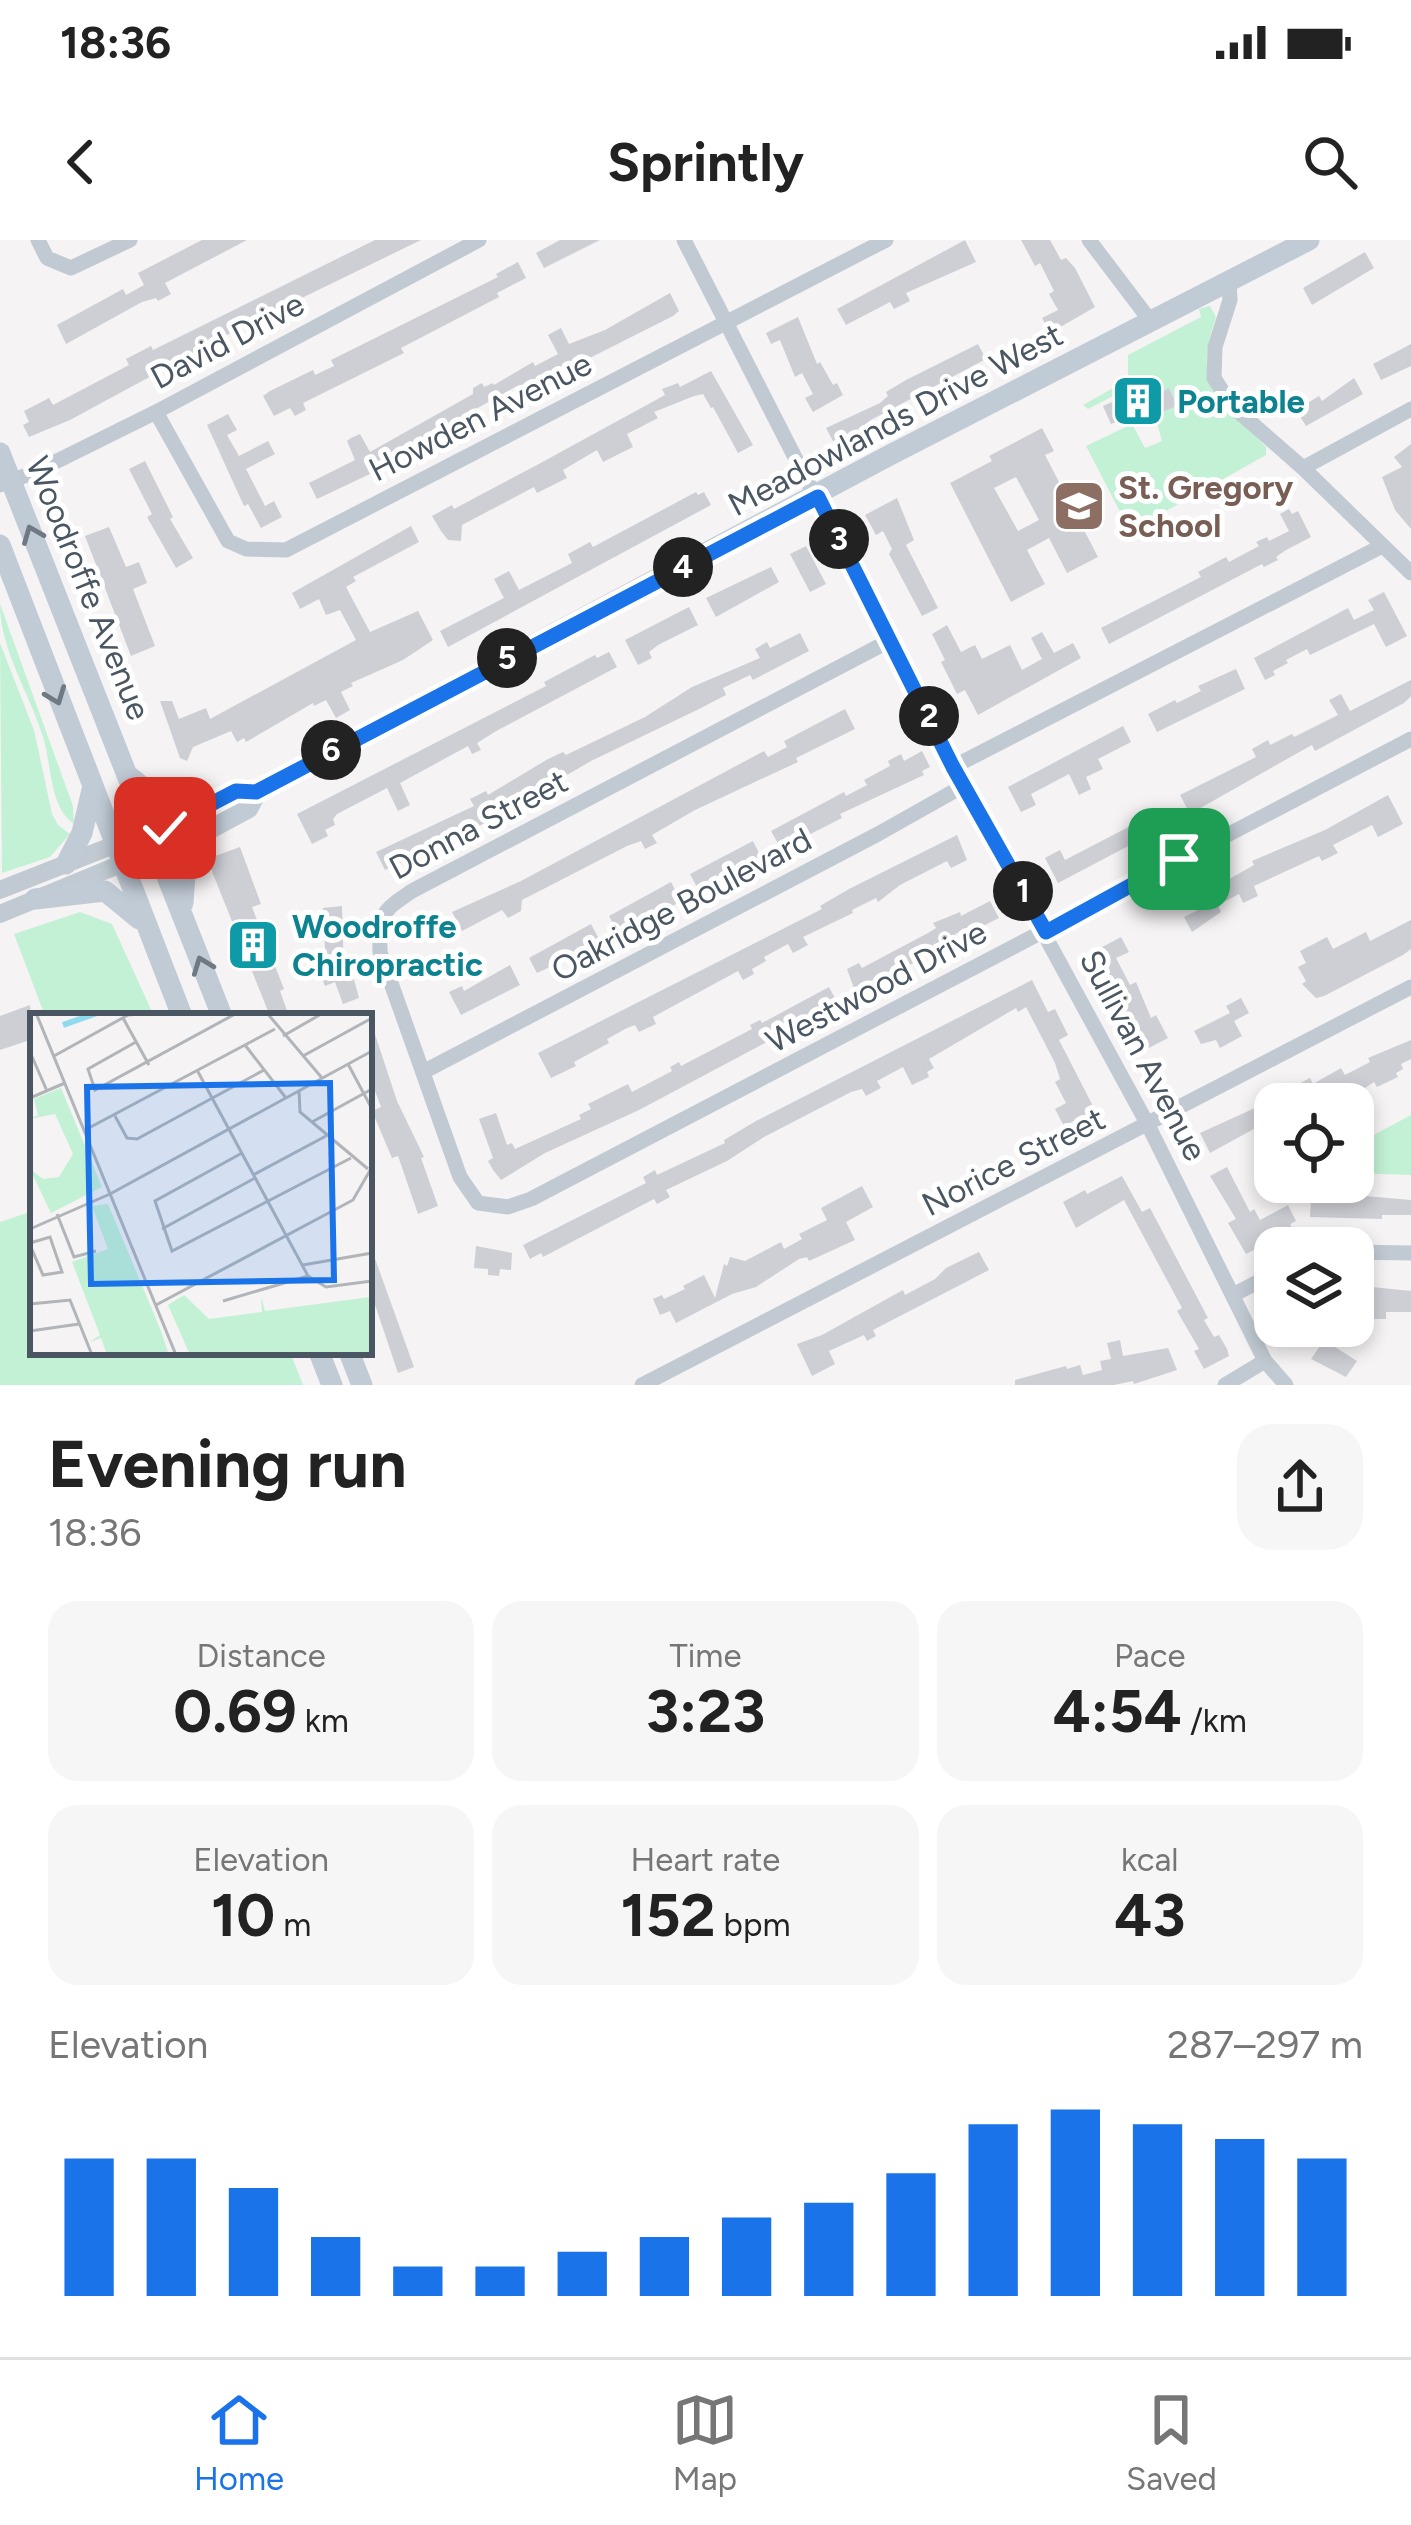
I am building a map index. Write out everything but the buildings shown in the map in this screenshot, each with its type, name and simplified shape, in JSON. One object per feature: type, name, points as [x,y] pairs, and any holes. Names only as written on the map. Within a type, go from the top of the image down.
[{"type":"main road","name":"Meadowlands Drive West","points":[[117,855],[248,808],[256,792],[890,455],[1309,240]]},
{"type":"main road","name":"Woodroffe Avenue","points":[[0,453],[6,483],[129,776],[221,1013]]},
{"type":"main road","name":"Woodroffe Avenue","points":[[0,545],[181,1013]]},
{"type":"main road","points":[[129,776],[166,806],[204,820],[186,862],[183,914]]},
{"type":"main road","points":[[66,864],[82,833],[92,789]]},
{"type":"main road","points":[[35,898],[104,891],[144,923]]},
{"type":"main road","points":[[320,1355],[332,1385]]},
{"type":"main road","points":[[351,1355],[362,1385]]},
{"type":"street","points":[[38,240],[47,258],[71,268],[130,240]]},
{"type":"street","name":"David Drive","points":[[6,483],[156,412],[479,240]]},
{"type":"street","name":"Sullivan Avenue","points":[[684,240],[953,767],[1148,1125],[1265,1361],[1286,1385]]},
{"type":"street","name":"Howden Avenue","points":[[156,412],[228,541],[246,549],[286,550],[886,240]]},
{"type":"street","points":[[1089,240],[1152,323]]},
{"type":"street","points":[[1229,282],[1230,300],[1215,346],[1214,378],[1231,404],[1411,573]]},
{"type":"street","points":[[1303,468],[1411,409]]},
{"type":"street","points":[[953,767],[1382,545]]},
{"type":"street","name":"Donna Street","points":[[491,1207],[478,1203],[460,1177],[380,952],[383,910],[891,640]]},
{"type":"street","name":"Westwood Drive","points":[[491,1207],[531,1199],[1411,739]]},
{"type":"street","name":"Oakridge Boulevard","points":[[423,1072],[965,785]]},
{"type":"street","points":[[0,890],[66,864],[117,855]]},
{"type":"street","points":[[0,914],[117,855]]},
{"type":"street","name":"Norice Street","points":[[641,1385],[1411,987]]},
{"type":"street","points":[[1374,1252],[1411,1253]]},
{"type":"street","points":[[1233,1295],[1254,1284]]},
{"type":"street","points":[[1225,1385],[1265,1361]]},
{"type":"green space","points":[[1210,306],[1216,317],[1207,356],[1211,385],[1215,395],[1266,447],[1266,455],[1130,531],[1086,446],[1132,424],[1145,448],[1162,441],[1155,416],[1177,406],[1169,388],[1155,394],[1138,383],[1088,409],[1083,405],[1124,382],[1128,355],[1201,317],[1199,309]]},
{"type":"green space","points":[[0,604],[73,806],[74,824],[56,796],[43,737],[5,638]]},
{"type":"green space","points":[[0,643],[34,730],[52,814],[70,834],[50,857],[2,873]]},
{"type":"green space","points":[[80,912],[112,924],[153,1013],[44,1013],[14,934]]},
{"type":"green space","points":[[1411,1115],[1411,1175],[1374,1174],[1374,1135]]},
{"type":"green space","points":[[30,1212],[30,1355],[291,1355],[303,1385],[0,1385],[0,1222]]},
{"type":"place","name":"Portable","points":[[1138,401]]},
{"type":"place","name":"St. Gregory School","points":[[1079,506]]},
{"type":"place","name":"Woodroffe Chiropractic","points":[[253,945]]},
{"type":"route","points":[[165,828],[236,791],[256,792],[818,497],[953,767],[1046,932],[1179,859]]}]
